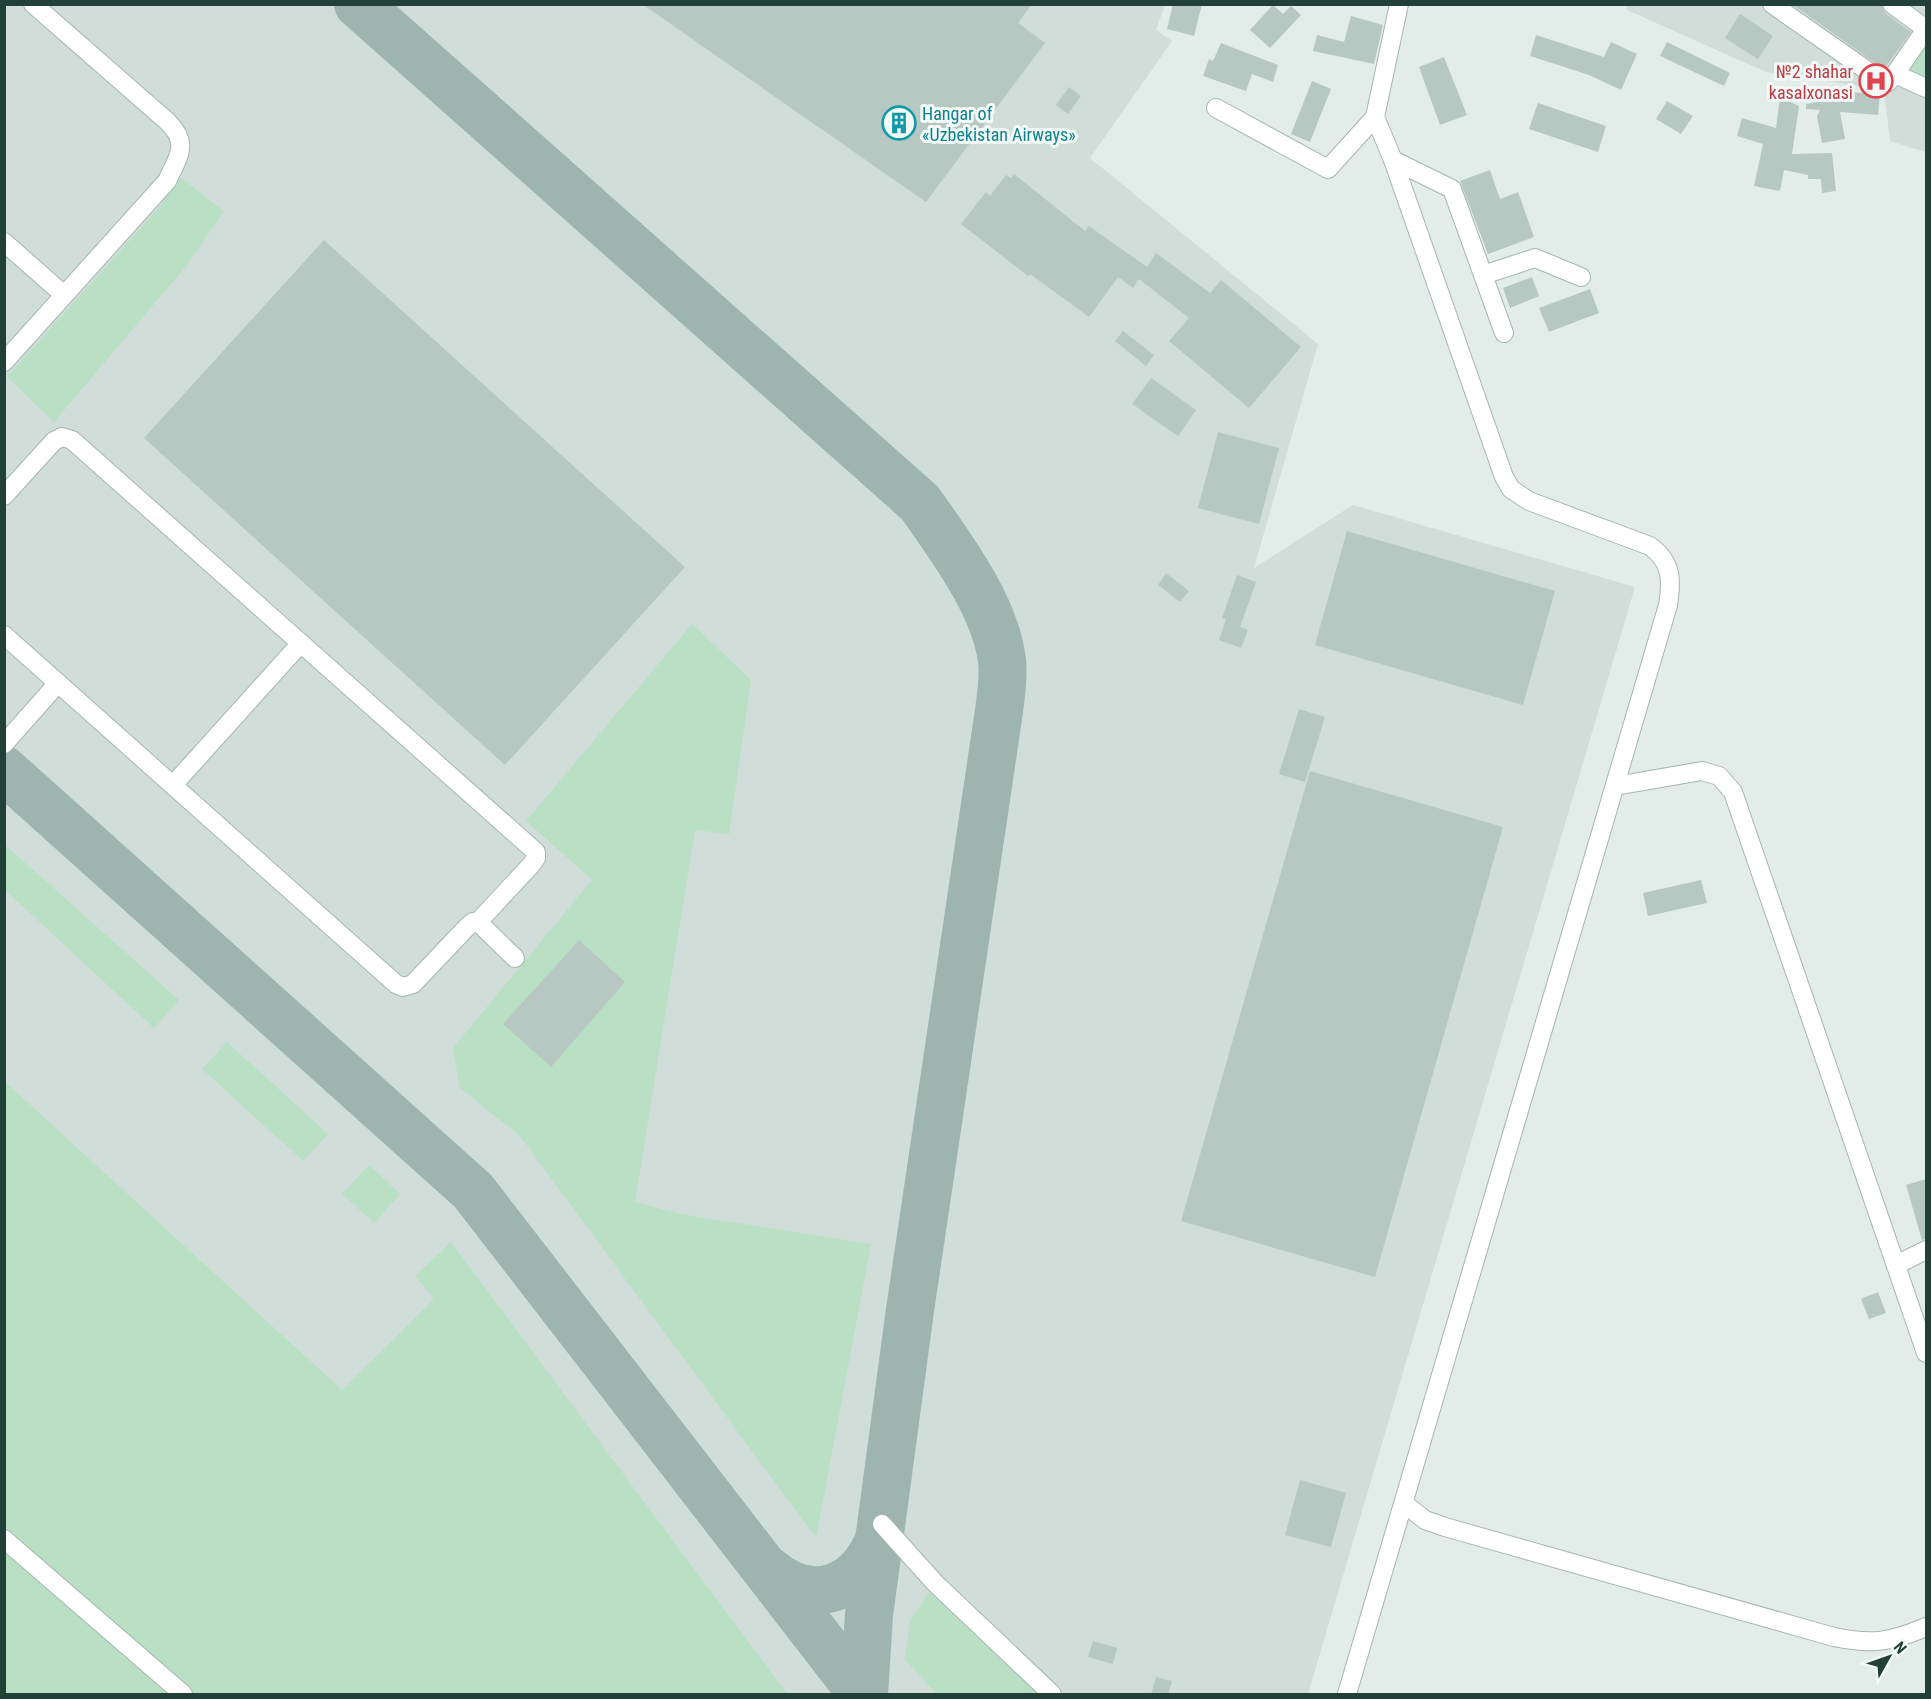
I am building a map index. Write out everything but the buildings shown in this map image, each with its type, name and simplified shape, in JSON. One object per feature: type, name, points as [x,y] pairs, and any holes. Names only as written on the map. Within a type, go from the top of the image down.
[{"type":"street","points":[[4,362],[167,181],[179,153],[181,139],[157,112],[33,4]]},
{"type":"street","points":[[1216,108],[1328,168],[1375,117],[1399,4]]},
{"type":"street","points":[[1772,4],[1882,81],[1888,82],[1926,29],[1892,4]]},
{"type":"street","points":[[1895,74],[1926,88]]},
{"type":"street","points":[[1347,1695],[1616,786],[1668,605],[1671,577],[1668,565],[1661,554],[1650,546],[1529,501],[1511,489],[1504,477],[1393,160],[1375,117]]},
{"type":"street","points":[[1393,160],[1452,189],[1504,333]]},
{"type":"street","points":[[4,242],[64,295]]},
{"type":"street","points":[[1483,275],[1535,258],[1581,277]]},
{"type":"street","points":[[4,496],[54,441],[67,438],[536,852],[536,858],[478,922],[473,922],[467,927],[413,984],[402,987],[388,978],[4,635]]},
{"type":"street","points":[[173,785],[301,643]]},
{"type":"street","points":[[4,744],[58,682]]},
{"type":"street","points":[[1616,786],[1702,771],[1719,776],[1733,792],[1926,1353]]},
{"type":"street","points":[[478,922],[515,958]]},
{"type":"street","points":[[1896,1265],[1926,1250]]},
{"type":"street","points":[[1405,1504],[1425,1520],[1445,1527],[1834,1637],[1871,1643],[1887,1642],[1926,1628]]},
{"type":"street","points":[[882,1524],[935,1583],[1052,1695]]},
{"type":"street","points":[[4,1539],[183,1695]]},
{"type":"shaded area","points":[[5,5],[1165,5],[1156,30],[1172,41],[1090,158],[1318,344],[1254,568],[1353,505],[1635,587],[1308,1694],[5,1694]]},
{"type":"shaded area","name":"№2 shahar kasalxonasi","points":[[1627,5],[1926,5],[1926,152],[1890,141],[1884,90],[1766,72],[1627,10]]},
{"type":"green space","points":[[1926,41],[1926,78],[1909,69]]},
{"type":"green space","points":[[181,178],[224,211],[187,265],[54,422],[7,377],[159,208]]},
{"type":"green space","points":[[692,624],[751,680],[729,834],[695,830],[635,1202],[680,1214],[871,1244],[816,1538],[520,1136],[460,1088],[453,1048],[592,880],[526,821]]},
{"type":"green space","points":[[4,844],[179,1000],[154,1028],[5,890]]},
{"type":"green space","points":[[227,1042],[328,1134],[303,1161],[202,1069]]},
{"type":"green space","points":[[4,1081],[342,1390],[434,1299],[415,1276],[451,1242],[787,1694],[5,1694]]},
{"type":"green space","points":[[369,1165],[400,1194],[374,1223],[342,1194]]},
{"type":"green space","points":[[929,1592],[1041,1694],[937,1694],[905,1660],[910,1621]]},
{"type":"taxiway","points":[[358,4],[920,503],[982,599],[998,641],[1003,674],[999,711],[910,1310],[869,1615],[864,1694]]},
{"type":"taxiway","points":[[4,770],[473,1191],[862,1694]]},
{"type":"taxiway","points":[[768,1570],[785,1582],[801,1588],[818,1590],[833,1588],[847,1581],[860,1570],[880,1537]]},
{"type":"place","name":"№2 shahar kasalxonasi","points":[[1876,81]]},
{"type":"place","name":"Hangar of «Uzbekistan Airways»","points":[[899,123]]}]
